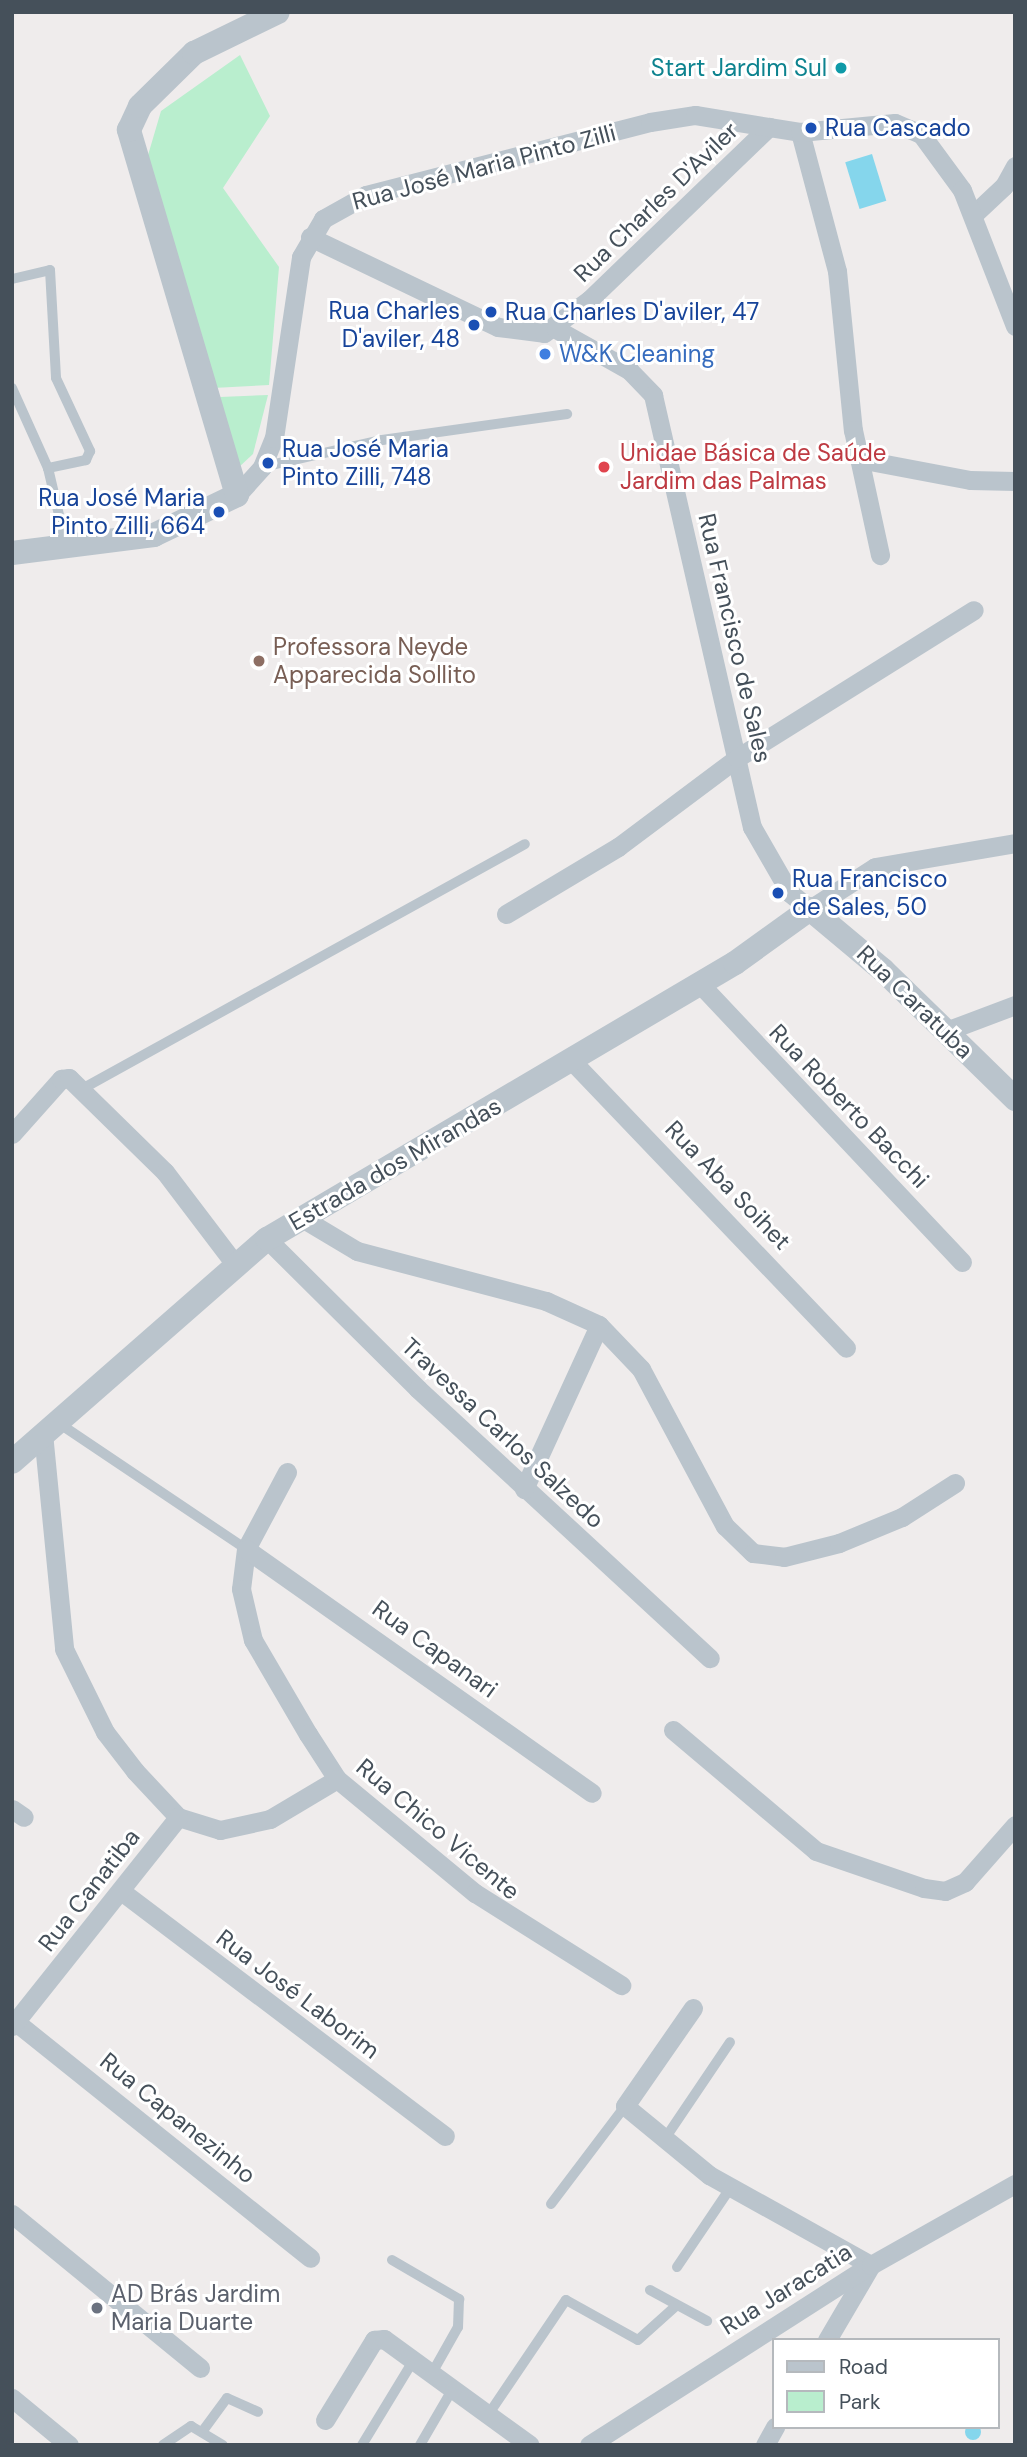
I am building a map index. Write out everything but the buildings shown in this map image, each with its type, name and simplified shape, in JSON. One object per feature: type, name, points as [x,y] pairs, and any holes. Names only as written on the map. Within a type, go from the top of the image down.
[{"type":"street","points":[[237,495],[128,130],[139,106],[194,53],[278,12]]},
{"type":"street","name":"Rua José Maria Pinto Zilli","points":[[12,553],[154,535],[237,495],[262,467],[274,438],[297,276],[310,237],[339,207],[366,195],[650,122],[695,115],[800,131]]},
{"type":"street","name":"Rua Charles D'Aviler","points":[[556,329],[769,127]]},
{"type":"street","points":[[880,555],[859,459],[837,271],[800,131],[909,127],[949,166],[972,215],[1015,326]]},
{"type":"street","points":[[972,215],[1004,186],[1015,166]]},
{"type":"street","points":[[310,237],[498,327],[526,334],[556,329]]},
{"type":"street","name":"Rua Francisco de Sales","points":[[556,329],[629,370],[653,395],[752,827],[778,876],[810,909]]},
{"type":"street","points":[[859,459],[970,480],[1015,481]]},
{"type":"street","points":[[506,914],[618,847],[737,758],[974,610]]},
{"type":"street","points":[[810,909],[876,867],[1015,843]]},
{"type":"street","name":"Estrada dos Mirandas","points":[[12,1462],[234,1264],[267,1239],[700,984],[810,909]]},
{"type":"street","name":"Rua Caratuba","points":[[810,909],[946,1031],[1015,1099]]},
{"type":"street","name":"Rua Roberto Bacchi","points":[[700,984],[962,1262]]},
{"type":"street","points":[[946,1031],[1015,1005]]},
{"type":"street","name":"Rua Aba Soihet","points":[[571,1060],[846,1348]]},
{"type":"street","points":[[12,1134],[64,1077],[82,1089],[165,1172],[234,1264]]},
{"type":"street","points":[[302,1218],[357,1251],[546,1301],[599,1325],[641,1368],[725,1526],[753,1553],[784,1557],[839,1543],[902,1517],[955,1483]]},
{"type":"street","name":"Travessa Carlos Salzedo","points":[[267,1239],[524,1489],[710,1658]]},
{"type":"street","points":[[524,1489],[599,1325]]},
{"type":"street","points":[[50,1427],[64,1649],[104,1732],[178,1816],[220,1830],[242,1828],[270,1819],[337,1779]]},
{"type":"street","name":"Rua Chico Vicente","points":[[286,1472],[246,1549],[241,1589],[253,1640],[337,1779],[502,1915],[621,1985]]},
{"type":"street","name":"Rua Capanari","points":[[246,1549],[592,1793]]},
{"type":"street","points":[[673,1730],[800,1838],[846,1866],[944,1891],[965,1882],[1015,1825]]},
{"type":"street","name":"Rua Canatiba","points":[[13,2022],[121,1891],[178,1816]]},
{"type":"street","name":"Rua José Laborim","points":[[121,1891],[445,2136]]},
{"type":"street","points":[[693,2008],[625,2106],[663,2141],[731,2186],[871,2265],[828,2338]]},
{"type":"street","name":"Rua Capanezinho","points":[[13,2022],[310,2258]]},
{"type":"street","name":"Rua Jaracatia","points":[[589,2445],[871,2265],[1015,2184]]},
{"type":"street","points":[[12,2214],[200,2368]]},
{"type":"street","points":[[326,2420],[374,2340],[384,2339],[530,2445]]},
{"type":"street","points":[[12,2399],[69,2445]]},
{"type":"street","points":[[765,2445],[774,2429]]},
{"type":"lane","points":[[12,279],[50,269],[56,378],[90,455],[48,468]]},
{"type":"lane","points":[[12,388],[48,468],[67,547]]},
{"type":"lane","points":[[262,467],[382,440],[567,414]]},
{"type":"lane","points":[[82,1089],[526,844]]},
{"type":"lane","points":[[50,1427],[246,1549]]},
{"type":"lane","points":[[663,2141],[730,2042]]},
{"type":"lane","points":[[551,2204],[625,2106]]},
{"type":"lane","points":[[677,2267],[731,2186]]},
{"type":"lane","points":[[392,2260],[459,2299],[458,2327],[431,2375]]},
{"type":"lane","points":[[650,2290],[707,2321]]},
{"type":"lane","points":[[488,2415],[566,2300],[638,2340],[677,2305]]},
{"type":"lane","points":[[362,2445],[413,2361]]},
{"type":"lane","points":[[420,2445],[452,2390]]},
{"type":"lane","points":[[202,2432],[227,2398],[258,2412]]},
{"type":"lane","points":[[163,2445],[181,2428],[202,2432],[223,2445]]},
{"type":"green space","points":[[240,55],[270,116],[223,188],[279,267],[269,385],[213,388],[146,162],[161,111]]},
{"type":"green space","points":[[268,395],[253,454],[238,468],[220,397]]},
{"type":"water","points":[[872,154],[886,201],[860,209],[845,162]]},
{"type":"water","points":[[965,2429],[981,2429],[981,2435],[976,2440],[970,2440],[965,2435]]},
{"type":"place","name":"Start Jardim Sul","points":[[841,68]]},
{"type":"place","name":"Rua Cascado","points":[[811,128]]},
{"type":"place","name":"Rua Charles D'aviler, 47","points":[[491,312]]},
{"type":"place","name":"Rua Charles D'aviler, 48","points":[[474,325]]},
{"type":"place","name":"W&K Cleaning","points":[[545,354]]},
{"type":"place","name":"Rua José Maria Pinto Zilli, 748","points":[[268,463]]},
{"type":"place","name":"Unidae Básica de Saúde Jardim das Palmas","points":[[604,467]]},
{"type":"place","name":"Rua José Maria Pinto Zilli, 664","points":[[219,512]]},
{"type":"place","name":"Professora Neyde Apparecida Sollito","points":[[259,661]]},
{"type":"place","name":"Rua Francisco de Sales, 50","points":[[778,893]]},
{"type":"place","name":"AD Brás Jardim Maria Duarte","points":[[97,2308]]}]
